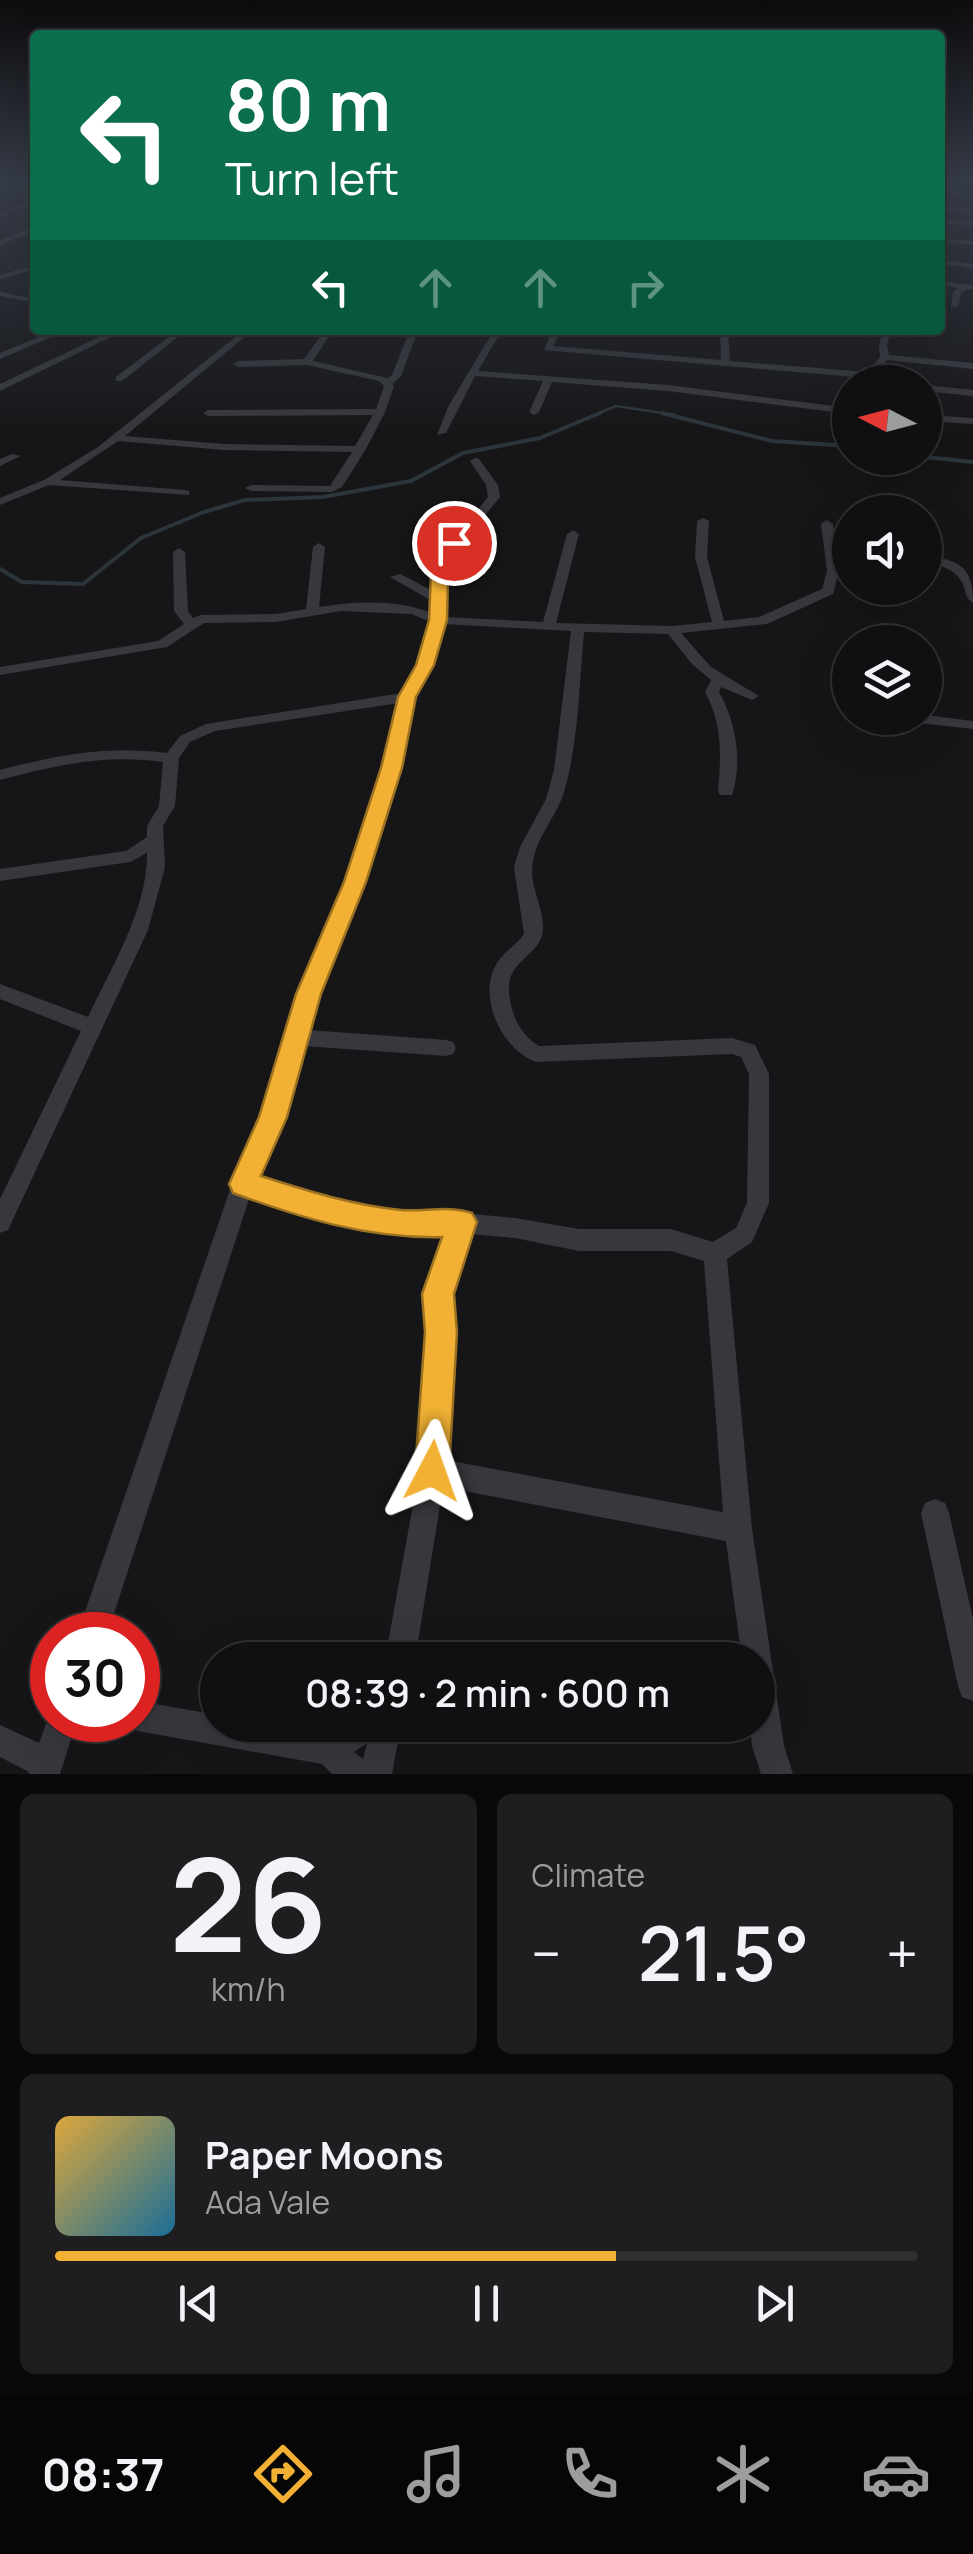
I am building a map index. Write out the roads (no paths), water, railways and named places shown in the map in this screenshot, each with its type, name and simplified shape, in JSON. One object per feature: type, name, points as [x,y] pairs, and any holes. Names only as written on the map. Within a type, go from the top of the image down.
[{"type":"street","points":[[0,277],[30,267]]},
{"type":"street","points":[[0,269],[11,272]]},
{"type":"street","points":[[954,306],[956,292],[969,287]]},
{"type":"street","points":[[0,294],[30,300]]},
{"type":"street","points":[[0,356],[52,335]]},
{"type":"street","points":[[0,388],[111,335]]},
{"type":"street","points":[[120,379],[177,335]]},
{"type":"street","points":[[0,502],[48,482],[113,438],[242,335]]},
{"type":"street","points":[[307,362],[326,335]]},
{"type":"street","points":[[251,488],[332,488],[380,412],[388,382],[396,376],[412,335]]},
{"type":"street","points":[[441,433],[458,390],[473,373],[474,365],[495,335]]},
{"type":"street","points":[[554,335],[547,348],[832,373]]},
{"type":"street","points":[[724,335],[726,362]]},
{"type":"street","points":[[882,365],[886,335]]},
{"type":"street","points":[[886,358],[973,366]]},
{"type":"street","points":[[238,364],[307,362],[388,382]]},
{"type":"street","points":[[473,373],[668,388],[832,409]]},
{"type":"street","points":[[534,412],[548,380]]},
{"type":"street","points":[[942,390],[973,393]]},
{"type":"street","points":[[208,413],[380,412]]},
{"type":"street","points":[[942,419],[973,421]]},
{"type":"street","points":[[113,438],[224,447],[360,449]]},
{"type":"street","points":[[0,464],[16,456]]},
{"type":"street","points":[[100,1612],[243,1184],[273,1117],[294,1037],[355,882],[392,768],[407,697],[425,665],[438,620],[437,598],[445,556],[494,497],[492,485],[475,461]]},
{"type":"street","points":[[48,482],[185,492]]},
{"type":"street","points":[[702,520],[700,557],[719,625]]},
{"type":"street","points":[[828,524],[832,551]]},
{"type":"street","points":[[548,627],[573,534]]},
{"type":"street","points":[[312,610],[319,547]]},
{"type":"street","points":[[179,552],[181,611],[190,624]]},
{"type":"street","points":[[942,563],[965,573],[973,599]]},
{"type":"street","points":[[396,576],[437,598]]},
{"type":"street","points":[[0,671],[147,648],[172,639],[201,620],[276,618],[312,610],[376,607],[413,610],[438,620],[672,630],[762,620],[828,592],[832,584]]},
{"type":"street","points":[[578,628],[557,792],[527,849],[523,868],[523,892],[534,924],[533,936],[505,964],[501,977],[504,1014],[508,1032],[536,1054],[732,1046],[748,1051],[758,1074],[758,1203],[744,1235],[714,1254]]},
{"type":"street","points":[[672,630],[687,651],[718,680],[752,696]]},
{"type":"street","points":[[718,680],[712,692],[721,708],[730,745],[726,791]]},
{"type":"street","points":[[0,1223],[139,930],[156,867],[155,826],[167,806],[171,758],[185,738],[211,727],[407,697]]},
{"type":"street","points":[[942,722],[973,725]]},
{"type":"street","points":[[0,776],[62,757],[135,751],[171,758]]},
{"type":"street","points":[[0,874],[130,856],[157,838]]},
{"type":"street","points":[[0,991],[92,1028]]},
{"type":"street","points":[[294,1037],[446,1048]]},
{"type":"street","points":[[243,1184],[350,1217],[407,1224],[462,1222],[579,1240],[671,1240],[714,1254]]},
{"type":"street","points":[[403,1642],[432,1471],[441,1332],[438,1294],[462,1222]]},
{"type":"street","points":[[714,1254],[738,1529],[754,1642]]},
{"type":"street","points":[[432,1471],[738,1529]]},
{"type":"street","points":[[935,1513],[973,1686]]},
{"type":"street","points":[[160,1720],[329,1750],[356,1774]]},
{"type":"street","points":[[0,1741],[45,1769],[54,1742]]},
{"type":"street","points":[[329,1750],[341,1742]]},
{"type":"street","points":[[376,1774],[383,1742]]},
{"type":"street","points":[[767,1742],[776,1774]]},
{"type":"waterway","points":[[594,415],[616,406],[662,413]]},
{"type":"waterway","points":[[0,569],[22,582],[83,584],[141,538],[204,512],[245,500],[323,497],[411,481],[463,453],[540,438],[600,413]]},
{"type":"waterway","points":[[662,413],[675,415]]},
{"type":"waterway","points":[[662,413],[772,441],[832,445]]},
{"type":"waterway","points":[[942,459],[973,462]]}]
